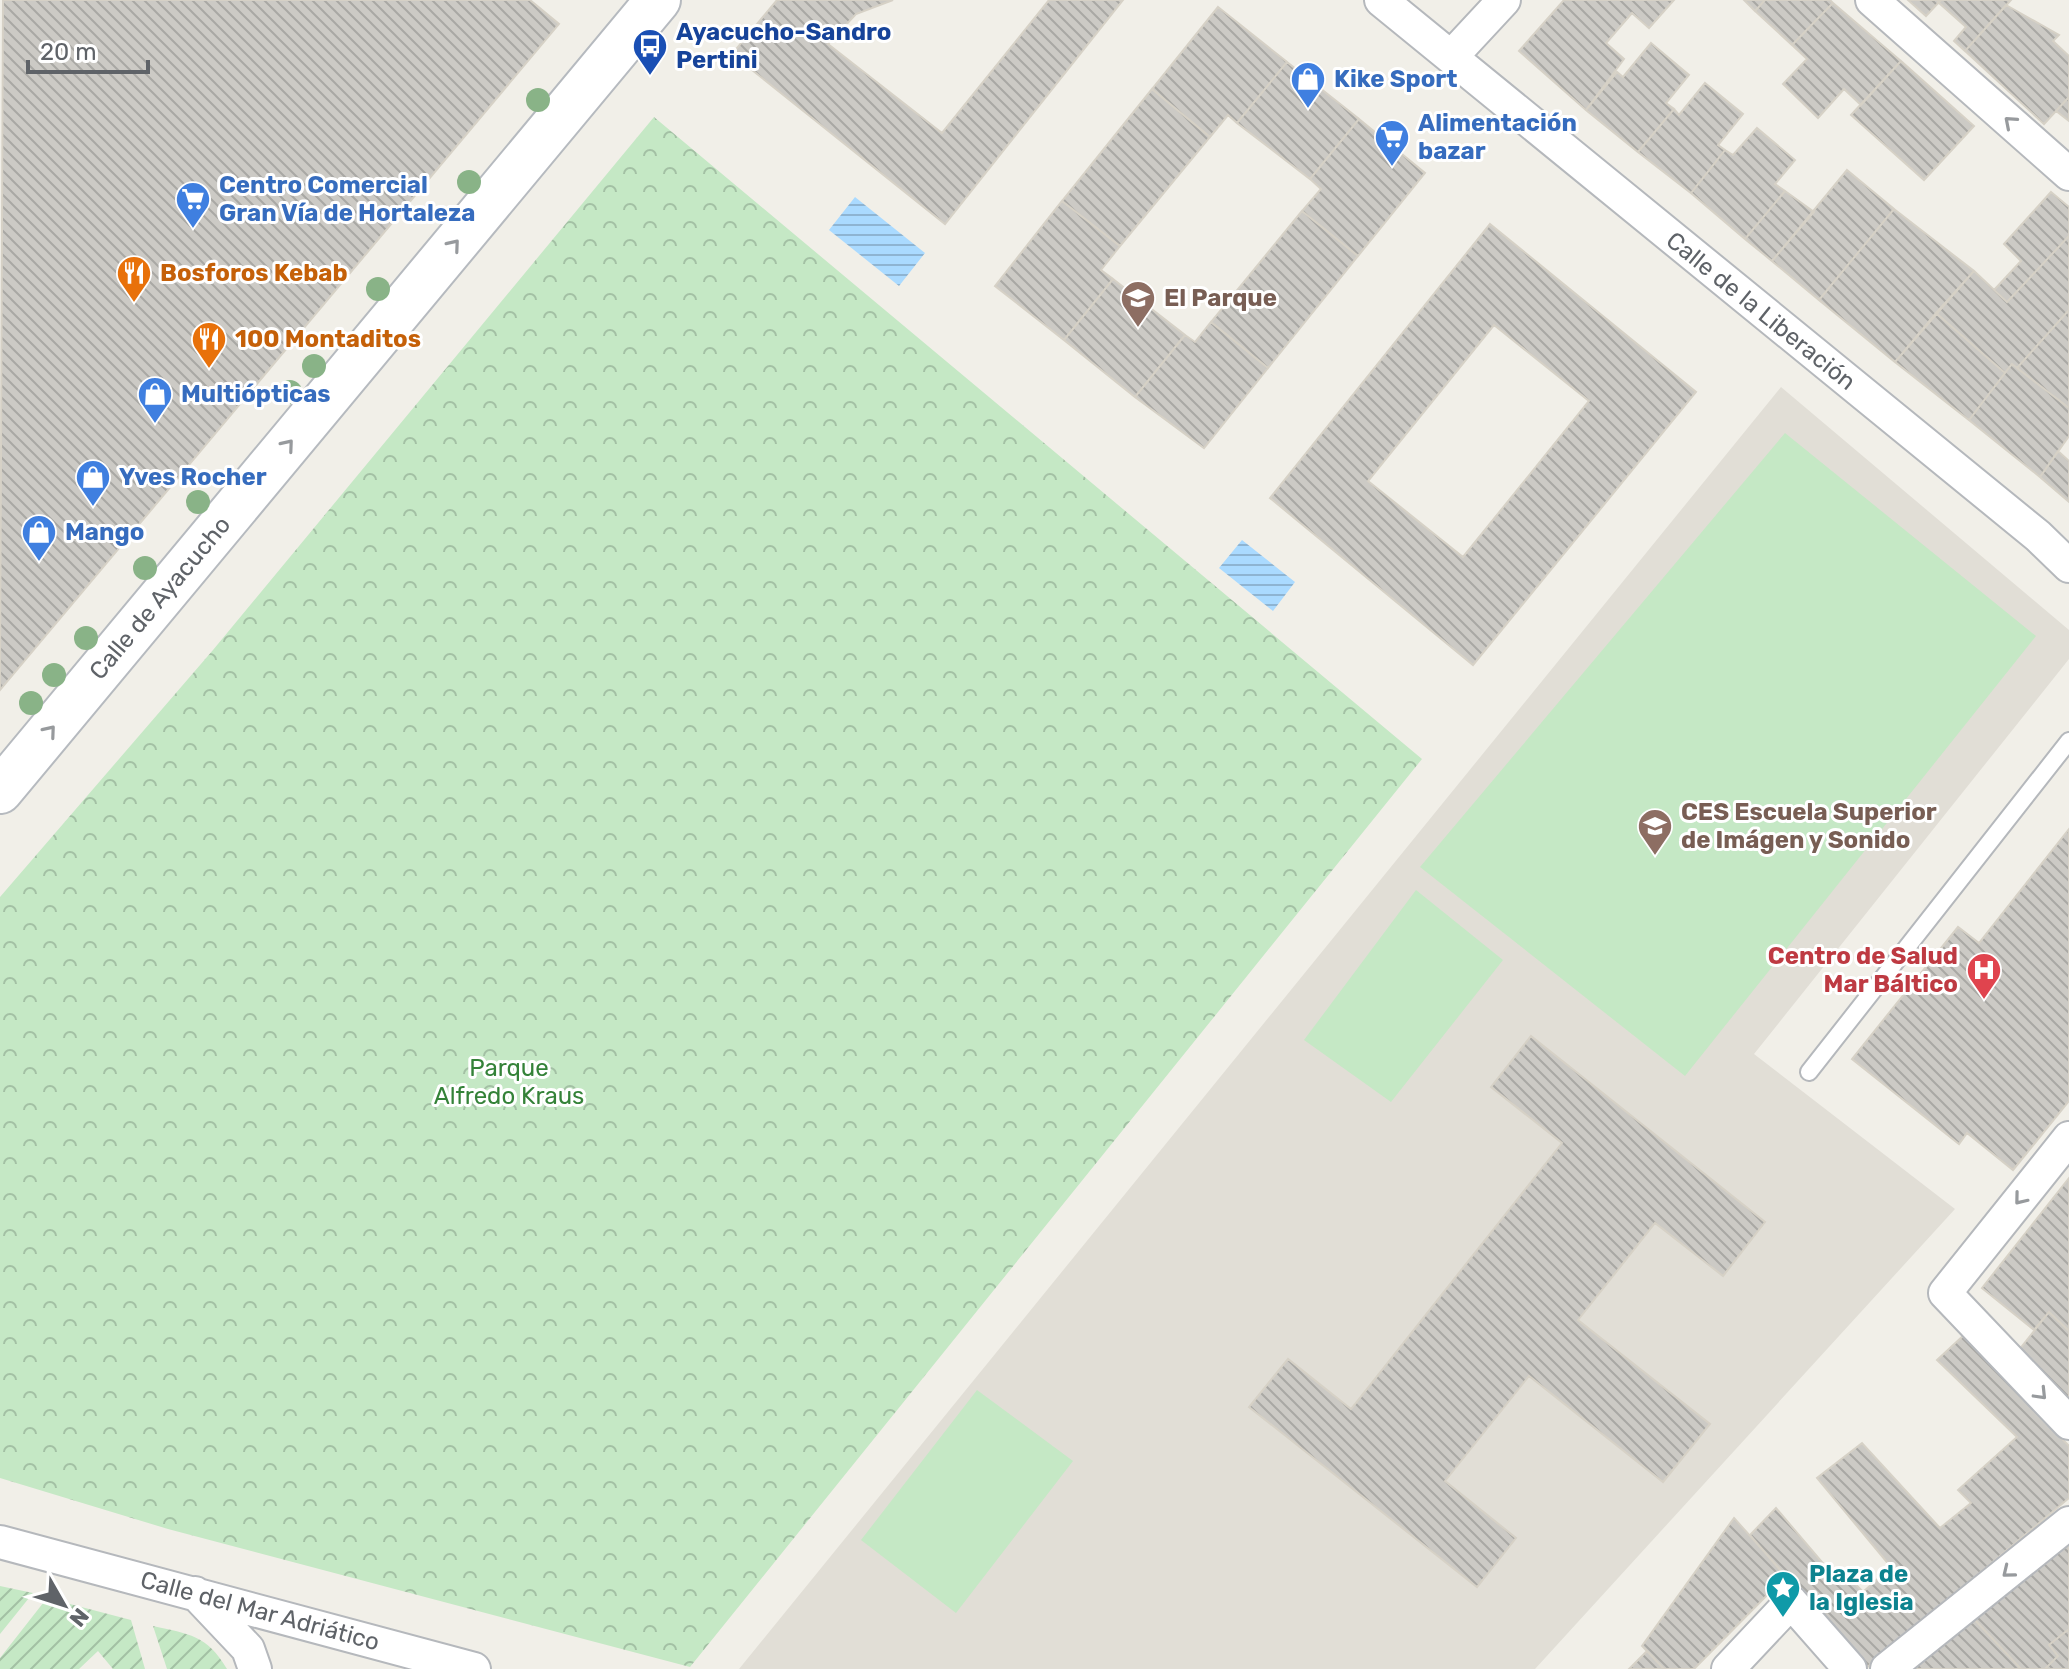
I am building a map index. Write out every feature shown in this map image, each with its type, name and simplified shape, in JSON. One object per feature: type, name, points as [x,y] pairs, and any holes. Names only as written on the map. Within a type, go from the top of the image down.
[{"type":"main road","name":"Calle de Ayacucho","points":[[0,791],[658,0]]},
{"type":"street","name":"Calle de la Liberación","points":[[1381,0],[2026,526],[2069,566]]},
{"type":"street","points":[[1452,56],[1504,0]]},
{"type":"street","points":[[1872,0],[2069,174]]},
{"type":"street","points":[[2069,1138],[1945,1293],[2069,1423]]},
{"type":"street","points":[[1887,1669],[2069,1523]]},
{"type":"street","name":"Calle del Mar Adriático","points":[[0,1542],[195,1593],[411,1664],[474,1669]]},
{"type":"street","points":[[195,1593],[248,1649],[255,1669]]},
{"type":"street","points":[[1729,1669],[1791,1602],[1850,1669]]},
{"type":"lane","points":[[1809,1072],[2069,741]]},
{"type":"shaded area","name":"CES Escuela Superior de Imágen y Sonido","points":[[1781,387],[2069,630],[2069,659],[1754,1054],[1955,1209],[1535,1669],[739,1669]]},
{"type":"green space","name":"Parque Alfredo Kraus","points":[[654,117],[1422,759],[690,1667],[168,1529],[0,1478],[0,897],[213,650]]},
{"type":"green space","points":[[1785,433],[2036,636],[1685,1076],[1420,867]]},
{"type":"green space","points":[[1416,890],[1503,960],[1391,1102],[1304,1040]]},
{"type":"green space","points":[[977,1390],[1073,1461],[956,1613],[861,1540]]},
{"type":"green space","points":[[0,1586],[33,1593],[0,1634]]},
{"type":"green space","points":[[47,1598],[131,1620],[145,1669],[113,1669],[98,1651],[79,1669],[0,1669],[0,1658]]},
{"type":"green space","points":[[153,1626],[196,1638],[212,1649],[227,1669],[167,1669]]},
{"type":"water","points":[[855,197],[925,253],[899,286],[829,230]]},
{"type":"water","points":[[1242,540],[1295,582],[1273,611],[1219,568]]},
{"type":"building","name":"Centro Comercial Gran Vía de Hortaleza","points":[[3,0],[530,0],[559,24],[0,690]]},
{"type":"building","points":[[777,0],[893,0],[856,14],[828,44],[942,133],[1049,0],[1123,0],[945,224],[732,54]]},
{"type":"building","points":[[1564,0],[1674,0],[1649,28],[1632,13],[1606,43],[1624,59],[1586,110],[1519,51]]},
{"type":"building","points":[[1744,0],[1765,0],[1755,11]]},
{"type":"building","points":[[1765,0],[1830,0],[1833,3],[1792,45],[1755,11]]},
{"type":"building","points":[[1908,0],[1941,0],[1926,16]]},
{"type":"building","points":[[2011,0],[1965,51],[1954,41],[1966,27],[1938,2]]},
{"type":"building","points":[[1833,3],[1901,61],[1861,105],[1844,89],[1818,118],[1783,84],[1807,59],[1792,45]]},
{"type":"building","points":[[2006,5],[2059,35],[2053,41],[2069,56],[2069,97],[2044,124],[1965,51]]},
{"type":"building","points":[[1218,7],[1287,62],[1237,123],[1228,115],[1210,137],[1152,89]]},
{"type":"building","points":[[1651,43],[1689,75],[1666,103],[1674,109],[1638,152],[1586,110],[1617,72],[1623,77]]},
{"type":"building","points":[[1901,61],[1974,126],[1924,180],[1851,115]]},
{"type":"building","points":[[1287,62],[1359,119],[1310,179],[1237,123]]},
{"type":"building","points":[[1705,83],[1743,114],[1718,145],[1725,150],[1691,193],[1638,152],[1674,109],[1679,115]]},
{"type":"building","points":[[1152,89],[1210,137],[1120,246],[1062,201]]},
{"type":"building","points":[[2069,97],[2069,121],[2056,111]]},
{"type":"building","points":[[1359,119],[1425,173],[1358,256],[1302,211],[1321,189],[1310,179]]},
{"type":"building","points":[[1757,128],[1795,160],[1775,184],[1785,191],[1745,239],[1691,193],[1725,150],[1733,155]]},
{"type":"building","points":[[1847,170],[1894,209],[1819,300],[1772,261]]},
{"type":"building","points":[[1785,191],[1814,212],[1772,261],[1745,239]]},
{"type":"building","points":[[2051,192],[2069,207],[2069,236],[2007,302],[1994,290],[2021,261],[2004,244]]},
{"type":"building","points":[[1062,201],[1120,246],[1101,270],[1113,279],[1064,340],[995,286]]},
{"type":"building","points":[[1894,209],[1974,271],[1895,362],[1819,300]]},
{"type":"building","points":[[1302,211],[1358,256],[1268,368],[1211,322]]},
{"type":"building","points":[[1490,224],[1696,392],[1473,665],[1270,498]],"holes":[[[1494,325],[1589,401],[1463,557],[1368,481]]]},
{"type":"building","points":[[2069,236],[2069,310],[2017,368],[2012,364],[2005,373],[1936,313],[1974,271],[2007,302]]},
{"type":"building","points":[[1113,279],[1185,335],[1135,397],[1064,340]]},
{"type":"building","points":[[2069,310],[2069,408],[2017,368]]},
{"type":"building","points":[[1936,313],[2005,373],[1969,420],[1895,362]]},
{"type":"building","points":[[1211,322],[1268,368],[1204,448],[1135,397],[1185,335],[1195,342]]},
{"type":"building","points":[[2012,364],[2069,408],[2069,436],[2040,477],[1969,420]]},
{"type":"building","points":[[2058,451],[2069,461],[2069,502],[2040,477]]},
{"type":"building","name":"Centro de Salud Mar Báltico","points":[[2069,829],[2069,1101],[2013,1170],[1967,1133],[1959,1144],[1852,1059],[1958,927],[1979,943]]},
{"type":"building","points":[[1531,1036],[1765,1222],[1723,1276],[1655,1223],[1578,1320],[1710,1424],[1663,1482],[1529,1376],[1445,1481],[1516,1538],[1477,1587],[1249,1407],[1288,1359],[1351,1409],[1562,1143],[1491,1087]]},
{"type":"building","points":[[2069,1178],[2069,1331],[2049,1312],[2034,1330],[1982,1288]]},
{"type":"building","points":[[2049,1312],[2069,1331],[2069,1401],[2019,1350]]},
{"type":"building","points":[[1963,1336],[2069,1446],[2069,1498],[1865,1669],[1750,1535],[1776,1508],[1838,1581],[1847,1575],[1863,1592],[1891,1567],[1817,1478],[1862,1443],[1940,1528],[1971,1503],[1958,1490],[2017,1437],[1937,1360]]},
{"type":"building","points":[[1734,1518],[1786,1576],[1694,1669],[1664,1669],[1642,1646]]},
{"type":"building","points":[[2069,1539],[2069,1629],[2049,1645],[2058,1656],[2045,1669],[2021,1669],[1973,1618]]},
{"type":"building","points":[[1973,1618],[2021,1669],[1913,1669]]},
{"type":"building","points":[[2069,1629],[2069,1669],[2045,1669],[2058,1656],[2049,1645]]},
{"type":"building","points":[[1647,1651],[1664,1669],[1629,1669]]},
{"type":"place","name":"Ayacucho-Sandro Pertini","points":[[650,77]]},
{"type":"place","name":"Kike Sport","points":[[1308,110]]},
{"type":"place","name":"Alimentación bazar","points":[[1392,168]]},
{"type":"place","name":"Centro Comercial Gran Vía de Hortaleza","points":[[193,230]]},
{"type":"place","name":"Bosforos Kebab","points":[[134,304]]},
{"type":"place","name":"El Parque","points":[[1138,329]]},
{"type":"place","name":"100 Montaditos","points":[[209,370]]},
{"type":"place","name":"Multiópticas","points":[[155,425]]},
{"type":"place","name":"Yves Rocher","points":[[93,508]]},
{"type":"place","name":"Mango","points":[[39,563]]},
{"type":"place","name":"CES Escuela Superior de Imágen y Sonido","points":[[1655,857]]},
{"type":"place","name":"Centro de Salud Mar Báltico","points":[[1984,1001]]},
{"type":"place","name":"Plaza de la Iglesia","points":[[1783,1619]]}]
